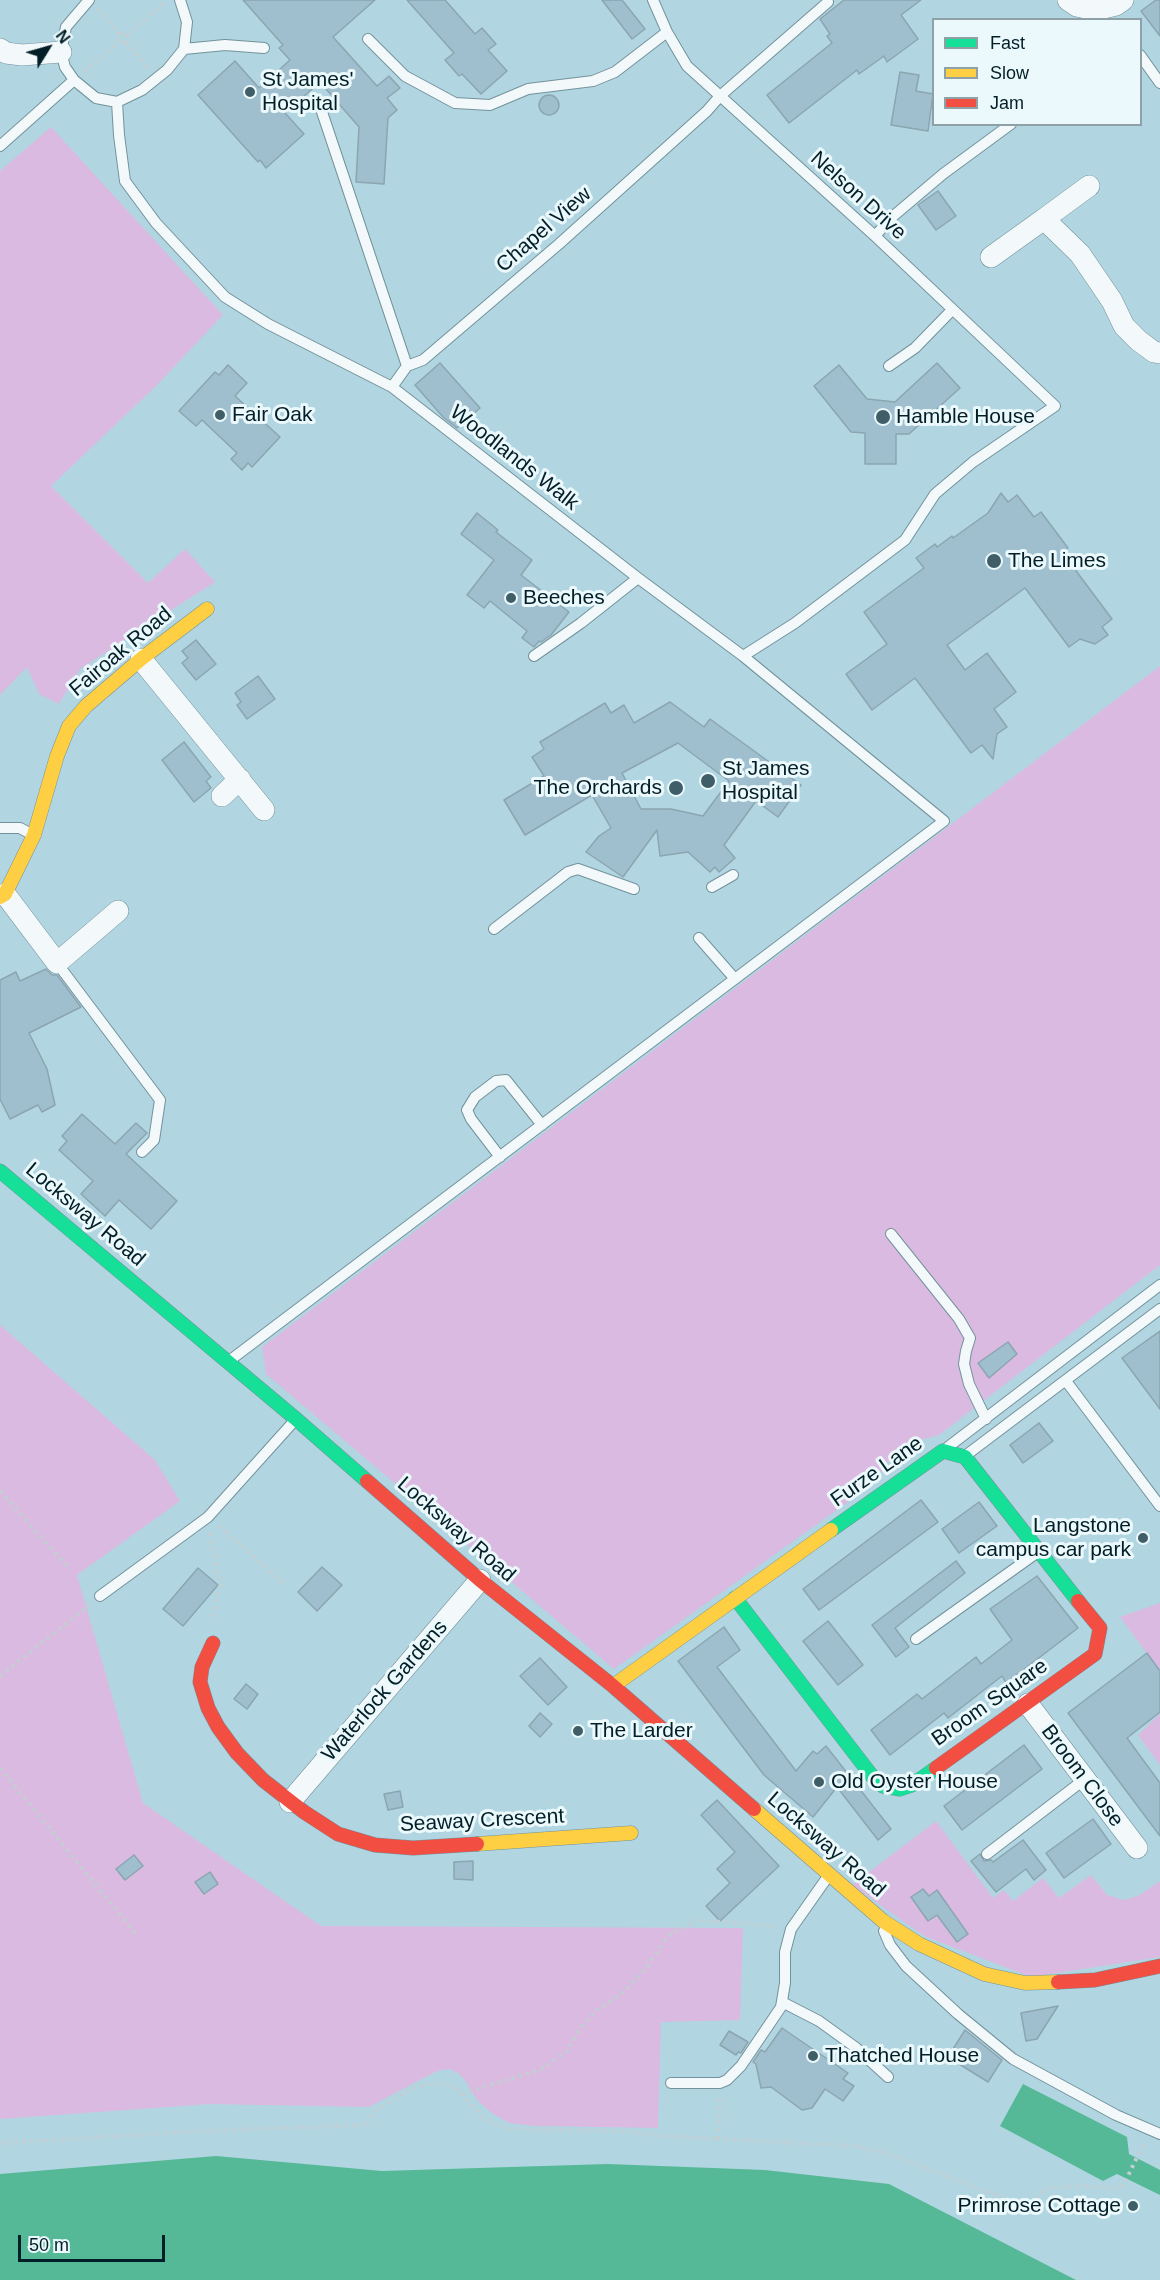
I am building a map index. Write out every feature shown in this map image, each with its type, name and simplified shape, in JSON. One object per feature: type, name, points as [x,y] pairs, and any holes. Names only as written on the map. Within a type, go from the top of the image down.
[{"type":"street","points":[[1068,0],[1077,6],[1095,10],[1123,0]]},
{"type":"street","points":[[0,49],[6,53],[22,55],[61,52]]},
{"type":"street","points":[[991,257],[1089,186]]},
{"type":"street","points":[[1044,219],[1080,254],[1112,301],[1124,326],[1139,341],[1154,352],[1160,353]]},
{"type":"street","name":"Fairoak Road","points":[[3,895],[34,836],[57,756],[69,726],[86,706],[141,659],[207,609]]},
{"type":"street","points":[[141,659],[264,810]]},
{"type":"street","points":[[222,796],[240,779]]},
{"type":"street","points":[[3,895],[57,963],[118,911]]},
{"type":"street","name":"Locksway Road","points":[[0,1171],[296,1419],[480,1580],[613,1686],[883,1922],[953,1961],[984,1974],[1018,1982],[1039,1984],[1095,1980],[1160,1966]]},
{"type":"street","points":[[943,1451],[965,1457]]},
{"type":"street","name":"Furze Lane","points":[[613,1686],[943,1451]]},
{"type":"street","name":"Broom Square","points":[[735,1598],[872,1776],[883,1786],[900,1789],[912,1785],[1095,1654],[1100,1628],[965,1457]]},
{"type":"street","name":"Waterlock Gardens","points":[[290,1802],[480,1580]]},
{"type":"street","name":"Seaway Crescent","points":[[213,1643],[204,1659],[200,1674],[208,1708],[218,1727],[237,1753],[263,1780],[290,1802],[338,1834],[361,1842],[413,1848],[631,1833]]},
{"type":"street","name":"Broom Close","points":[[1028,1704],[1137,1848]]},
{"type":"lane","points":[[92,4],[66,27],[61,52],[64,68],[74,80],[96,98],[117,102],[142,90],[167,70],[184,49],[187,22],[180,0]]},
{"type":"lane","name":"Nelson Drive","points":[[653,0],[667,32],[687,66],[875,236],[951,311],[1055,406],[973,462],[935,494],[905,540],[795,622],[743,656]]},
{"type":"lane","name":"Chapel View","points":[[392,387],[407,366],[423,360],[559,244],[707,111],[720,96],[828,2]]},
{"type":"lane","points":[[368,39],[405,76],[445,98],[455,103],[490,105],[528,89],[593,81],[615,72],[667,32]]},
{"type":"lane","points":[[184,49],[225,45],[264,48]]},
{"type":"lane","points":[[1142,58],[1160,83]]},
{"type":"lane","points":[[0,146],[74,80]]},
{"type":"lane","name":"Woodlands Walk","points":[[117,102],[125,181],[156,223],[225,297],[268,324],[392,387],[638,578],[743,656],[944,820],[735,979]]},
{"type":"lane","points":[[321,109],[407,366]]},
{"type":"lane","points":[[875,236],[891,218],[943,174],[1008,126]]},
{"type":"lane","points":[[889,366],[915,348],[951,311]]},
{"type":"lane","points":[[534,656],[581,623],[638,578]]},
{"type":"lane","points":[[0,828],[20,828],[34,836]]},
{"type":"lane","points":[[494,929],[568,872],[578,869],[634,889]]},
{"type":"lane","points":[[712,887],[733,875]]},
{"type":"lane","points":[[227,1363],[735,979],[699,938]]},
{"type":"lane","points":[[57,963],[160,1100],[154,1140],[142,1152]]},
{"type":"lane","points":[[500,1157],[471,1119],[467,1110],[475,1097],[496,1081],[506,1080],[542,1125]]},
{"type":"lane","points":[[891,1234],[959,1319],[970,1338],[964,1364],[969,1384],[986,1419]]},
{"type":"lane","name":"Furze Lane","points":[[943,1451],[1160,1285]]},
{"type":"lane","points":[[965,1457],[1160,1308]]},
{"type":"lane","points":[[1066,1381],[1160,1506]]},
{"type":"lane","points":[[100,1596],[208,1517],[296,1419]]},
{"type":"lane","points":[[916,1639],[1038,1551]]},
{"type":"lane","points":[[987,1854],[1085,1779]]},
{"type":"lane","points":[[671,2083],[720,2084],[728,2080],[741,2066],[775,2017],[782,2002],[785,1983],[785,1952],[791,1929],[829,1875]]},
{"type":"lane","points":[[883,1922],[885,1937],[906,1966],[965,2020],[1013,2059],[1116,2115],[1160,2134]]},
{"type":"lane","points":[[782,2002],[819,2021],[855,2047],[888,2077]]},
{"type":"path","points":[[150,71],[126,42],[127,35],[168,0]]},
{"type":"path","points":[[92,4],[119,34]]},
{"type":"path","points":[[119,34],[127,35]]},
{"type":"path","points":[[119,34],[117,37],[119,42]]},
{"type":"path","points":[[74,80],[119,42],[126,42]]},
{"type":"path","points":[[0,1491],[67,1566]]},
{"type":"path","points":[[208,1517],[286,1585]]},
{"type":"path","points":[[208,1517],[220,1586],[210,1627],[213,1643]]},
{"type":"path","points":[[0,1677],[100,1596]]},
{"type":"path","points":[[0,1768],[136,1934]]},
{"type":"path","points":[[462,2094],[542,2069],[567,2050],[581,2027],[597,2010],[621,1994],[646,1968],[669,1935],[695,1921],[730,1922],[791,1929]]},
{"type":"path","points":[[0,2143],[206,2131],[366,2125],[376,2110],[411,2089],[426,2084],[440,2084],[455,2086],[484,2119],[509,2129],[624,2131],[660,2136],[855,2146],[886,2153],[1024,2204],[1034,2201],[1048,2188],[1083,2186],[1119,2189],[1124,2184],[1140,2151]]},
{"type":"path","points":[[718,2139],[720,2084]]},
{"type":"shaded area","points":[[51,127],[223,315],[157,385],[51,486],[148,583],[185,549],[215,582],[80,669],[59,704],[39,694],[27,667],[0,695],[0,171]]},
{"type":"shaded area","points":[[1160,666],[1160,1265],[939,1435],[920,1440],[888,1462],[872,1485],[614,1669],[266,1374],[262,1347]]},
{"type":"shaded area","points":[[0,1325],[155,1460],[180,1501],[77,1575],[143,1803],[321,1926],[743,1928],[740,2020],[661,2022],[658,2128],[534,2126],[509,2123],[493,2114],[478,2101],[464,2079],[449,2069],[437,2071],[369,2107],[210,2104],[0,2119]]},
{"type":"shaded area","points":[[1160,1603],[1160,1671],[1120,1617]]},
{"type":"shaded area","points":[[1160,1714],[1160,1765],[1138,1735]]},
{"type":"shaded area","points":[[936,1821],[993,1898],[1004,1890],[1013,1901],[1043,1878],[1059,1898],[1091,1875],[1107,1895],[1124,1900],[1138,1896],[1160,1881],[1160,1957],[1031,1977],[924,1936],[852,1885]]},
{"type":"shaded area","points":[[1023,2084],[1127,2137],[1129,2154],[1160,2170],[1160,2195],[1117,2174],[1103,2181],[1000,2126]]},
{"type":"shaded area","points":[[216,2156],[382,2171],[608,2164],[765,2170],[889,2184],[1076,2280],[0,2280],[0,2174]]},
{"type":"building","name":"St James' Hospital","points":[[243,0],[375,0],[333,37],[377,86],[389,76],[400,88],[387,98],[397,110],[388,118],[384,184],[356,182],[359,127],[320,82],[285,113],[304,134],[266,168],[198,95],[235,61],[259,88],[290,60],[279,48],[283,45]]},
{"type":"building","points":[[407,0],[445,0],[475,34],[482,28],[496,44],[488,50],[507,71],[481,94],[462,74],[459,76],[445,60],[454,53]]},
{"type":"building","points":[[602,0],[622,0],[645,29],[632,39]]},
{"type":"building","points":[[844,0],[921,0],[901,15],[918,39],[887,62],[884,56],[859,74],[857,70],[789,123],[767,95],[832,43],[827,36],[830,34],[820,19]]},
{"type":"building","points":[[1156,0],[1160,0],[1160,36],[1141,11]]},
{"type":"building","points":[[900,72],[919,75],[916,91],[932,94],[928,131],[891,125]]},
{"type":"building","points":[[549,95],[556,98],[559,105],[556,112],[549,115],[542,112],[539,105],[542,98]]},
{"type":"building","points":[[938,191],[956,216],[936,230],[918,205]]},
{"type":"building","points":[[440,363],[480,408],[457,428],[443,417],[415,385]]},
{"type":"building","name":"Hamble House","points":[[937,363],[960,388],[909,434],[896,434],[896,464],[865,464],[865,433],[851,432],[814,386],[839,365],[867,399],[895,402]]},
{"type":"building","name":"Fair Oak","points":[[228,365],[247,383],[235,396],[280,437],[252,467],[248,463],[242,470],[231,459],[237,453],[202,420],[196,426],[179,411],[215,372],[219,375]]},
{"type":"building","points":[[1001,493],[1008,502],[1017,495],[1034,517],[1041,512],[1068,548],[1062,552],[1112,619],[1102,627],[1108,635],[1095,644],[1080,639],[1069,647],[1025,588],[947,645],[965,670],[987,653],[1016,692],[994,709],[1007,727],[997,734],[993,759],[982,745],[971,753],[915,678],[872,710],[846,674],[887,644],[864,612],[924,568],[916,558],[935,544],[937,547],[952,536],[953,538],[988,513]]},
{"type":"building","name":"Beeches","points":[[477,513],[498,530],[496,532],[532,560],[521,575],[569,612],[551,635],[539,641],[534,647],[522,638],[527,631],[490,601],[484,608],[467,595],[494,560],[461,534]]},
{"type":"building","points":[[196,640],[216,664],[196,680],[182,663],[188,658],[182,651]]},
{"type":"building","points":[[258,676],[275,699],[247,719],[237,705],[241,702],[235,693]]},
{"type":"building","points":[[670,702],[704,727],[710,719],[801,785],[778,817],[756,801],[724,845],[735,858],[719,872],[715,867],[710,872],[688,852],[660,856],[657,830],[623,877],[586,852],[599,836],[611,828],[592,795],[525,835],[504,800],[544,776],[532,757],[544,749],[540,742],[605,703],[611,713],[624,705],[634,723]],"holes":[[[678,743],[729,781],[703,816],[671,809],[641,809],[622,773]]]},
{"type":"building","points":[[184,742],[211,777],[206,781],[211,788],[194,802],[162,760]]},
{"type":"building","points":[[46,969],[52,975],[57,975],[81,1007],[29,1033],[47,1069],[55,1105],[42,1112],[38,1105],[10,1119],[0,1099],[0,980],[16,972],[20,981]]},
{"type":"building","points":[[82,1114],[115,1144],[136,1123],[147,1133],[126,1154],[177,1201],[151,1229],[119,1200],[105,1216],[81,1194],[93,1181],[59,1150],[67,1141],[62,1136]]},
{"type":"building","points":[[1160,1331],[1160,1409],[1122,1358]]},
{"type":"building","points":[[1008,1342],[1017,1354],[989,1378],[978,1363]]},
{"type":"building","points":[[1039,1423],[1053,1441],[1023,1463],[1010,1445]]},
{"type":"building","points":[[921,1500],[938,1522],[819,1610],[803,1589]]},
{"type":"building","points":[[979,1502],[997,1526],[959,1553],[942,1529]]},
{"type":"building","points":[[956,1561],[965,1573],[895,1628],[909,1647],[896,1657],[872,1625]]},
{"type":"building","points":[[322,1567],[342,1585],[317,1611],[298,1592]]},
{"type":"building","points":[[198,1568],[218,1585],[183,1626],[163,1609]]},
{"type":"building","points":[[1037,1576],[1078,1628],[1006,1683],[1002,1676],[948,1718],[944,1713],[890,1755],[871,1730],[917,1694],[922,1699],[976,1657],[981,1664],[1012,1640],[990,1609]]},
{"type":"building","points":[[828,1621],[863,1665],[838,1685],[803,1641]]},
{"type":"building","points":[[724,1627],[740,1650],[717,1667],[796,1771],[813,1751],[817,1754],[826,1746],[891,1829],[878,1840],[837,1787],[813,1817],[764,1775],[678,1661]]},
{"type":"building","points":[[1147,1653],[1160,1671],[1160,1712],[1127,1738],[1160,1783],[1160,1836],[1068,1713]]},
{"type":"building","points":[[540,1658],[567,1687],[548,1705],[520,1676]]},
{"type":"building","points":[[246,1684],[258,1694],[247,1709],[234,1699]]},
{"type":"building","points":[[540,1713],[552,1724],[540,1737],[529,1726]]},
{"type":"building","points":[[1024,1745],[1042,1769],[962,1830],[944,1806]]},
{"type":"building","points":[[400,1791],[403,1807],[388,1810],[384,1794]]},
{"type":"building","points":[[717,1800],[779,1866],[720,1921],[706,1906],[730,1883],[717,1869],[735,1852],[701,1815]]},
{"type":"building","points":[[1093,1819],[1111,1844],[1064,1878],[1046,1853]]},
{"type":"building","points":[[1023,1840],[1046,1870],[1034,1880],[1026,1869],[996,1892],[971,1861],[980,1854],[984,1861],[993,1862]]},
{"type":"building","points":[[134,1855],[143,1866],[125,1880],[116,1869]]},
{"type":"building","points":[[473,1861],[473,1880],[454,1879],[454,1862]]},
{"type":"building","points":[[210,1872],[218,1884],[204,1894],[195,1882]]},
{"type":"building","points":[[923,1889],[929,1896],[937,1890],[968,1934],[957,1942],[937,1915],[928,1921],[911,1897]]},
{"type":"building","points":[[1058,2006],[1037,2039],[1026,2041],[1021,2013]]},
{"type":"building","points":[[782,2028],[848,2073],[843,2079],[854,2086],[843,2101],[825,2089],[812,2108],[802,2110],[771,2087],[761,2088],[756,2064],[753,2062],[761,2050],[765,2052]]},
{"type":"building","points":[[965,2030],[1002,2060],[988,2082],[948,2057]]},
{"type":"building","points":[[729,2031],[748,2042],[741,2053],[738,2052],[736,2055],[720,2045]]},
{"type":"traffic: fast","points":[[0,1171],[367,1481]]},
{"type":"traffic: fast","points":[[831,1530],[943,1451],[965,1457],[1078,1601]]},
{"type":"traffic: fast","points":[[735,1598],[872,1776],[883,1786],[900,1789],[912,1785],[936,1768]]},
{"type":"traffic: slow","points":[[0,897],[5,894],[34,835],[57,756],[69,726],[86,706],[141,659],[207,609]]},
{"type":"traffic: slow","points":[[613,1686],[831,1530]]},
{"type":"traffic: slow","points":[[754,1809],[883,1921],[919,1944],[984,1974],[1025,1983],[1058,1982]]},
{"type":"traffic: slow","points":[[477,1844],[631,1833]]},
{"type":"traffic: jam","points":[[367,1481],[480,1580],[613,1686],[754,1809]]},
{"type":"traffic: jam","points":[[936,1768],[1095,1654],[1100,1628],[1078,1601]]},
{"type":"traffic: jam","points":[[213,1643],[202,1667],[200,1682],[208,1708],[218,1727],[237,1753],[263,1780],[304,1812],[338,1834],[375,1845],[413,1848],[477,1844]]},
{"type":"traffic: jam","points":[[1058,1982],[1095,1980],[1160,1966]]},
{"type":"place","name":"St James' Hospital","points":[[250,92]]},
{"type":"place","name":"Fair Oak","points":[[220,415]]},
{"type":"place","name":"Hamble House","points":[[883,417]]},
{"type":"place","name":"The Limes","points":[[994,561]]},
{"type":"place","name":"Beeches","points":[[511,598]]},
{"type":"place","name":"St James Hospital","points":[[708,781]]},
{"type":"place","name":"The Orchards","points":[[676,788]]},
{"type":"place","name":"Langstone campus car park","points":[[1143,1538]]},
{"type":"place","name":"The Larder","points":[[578,1731]]},
{"type":"place","name":"Old Oyster House","points":[[819,1782]]},
{"type":"place","name":"Thatched House","points":[[813,2056]]},
{"type":"place","name":"Primrose Cottage","points":[[1133,2206]]}]
